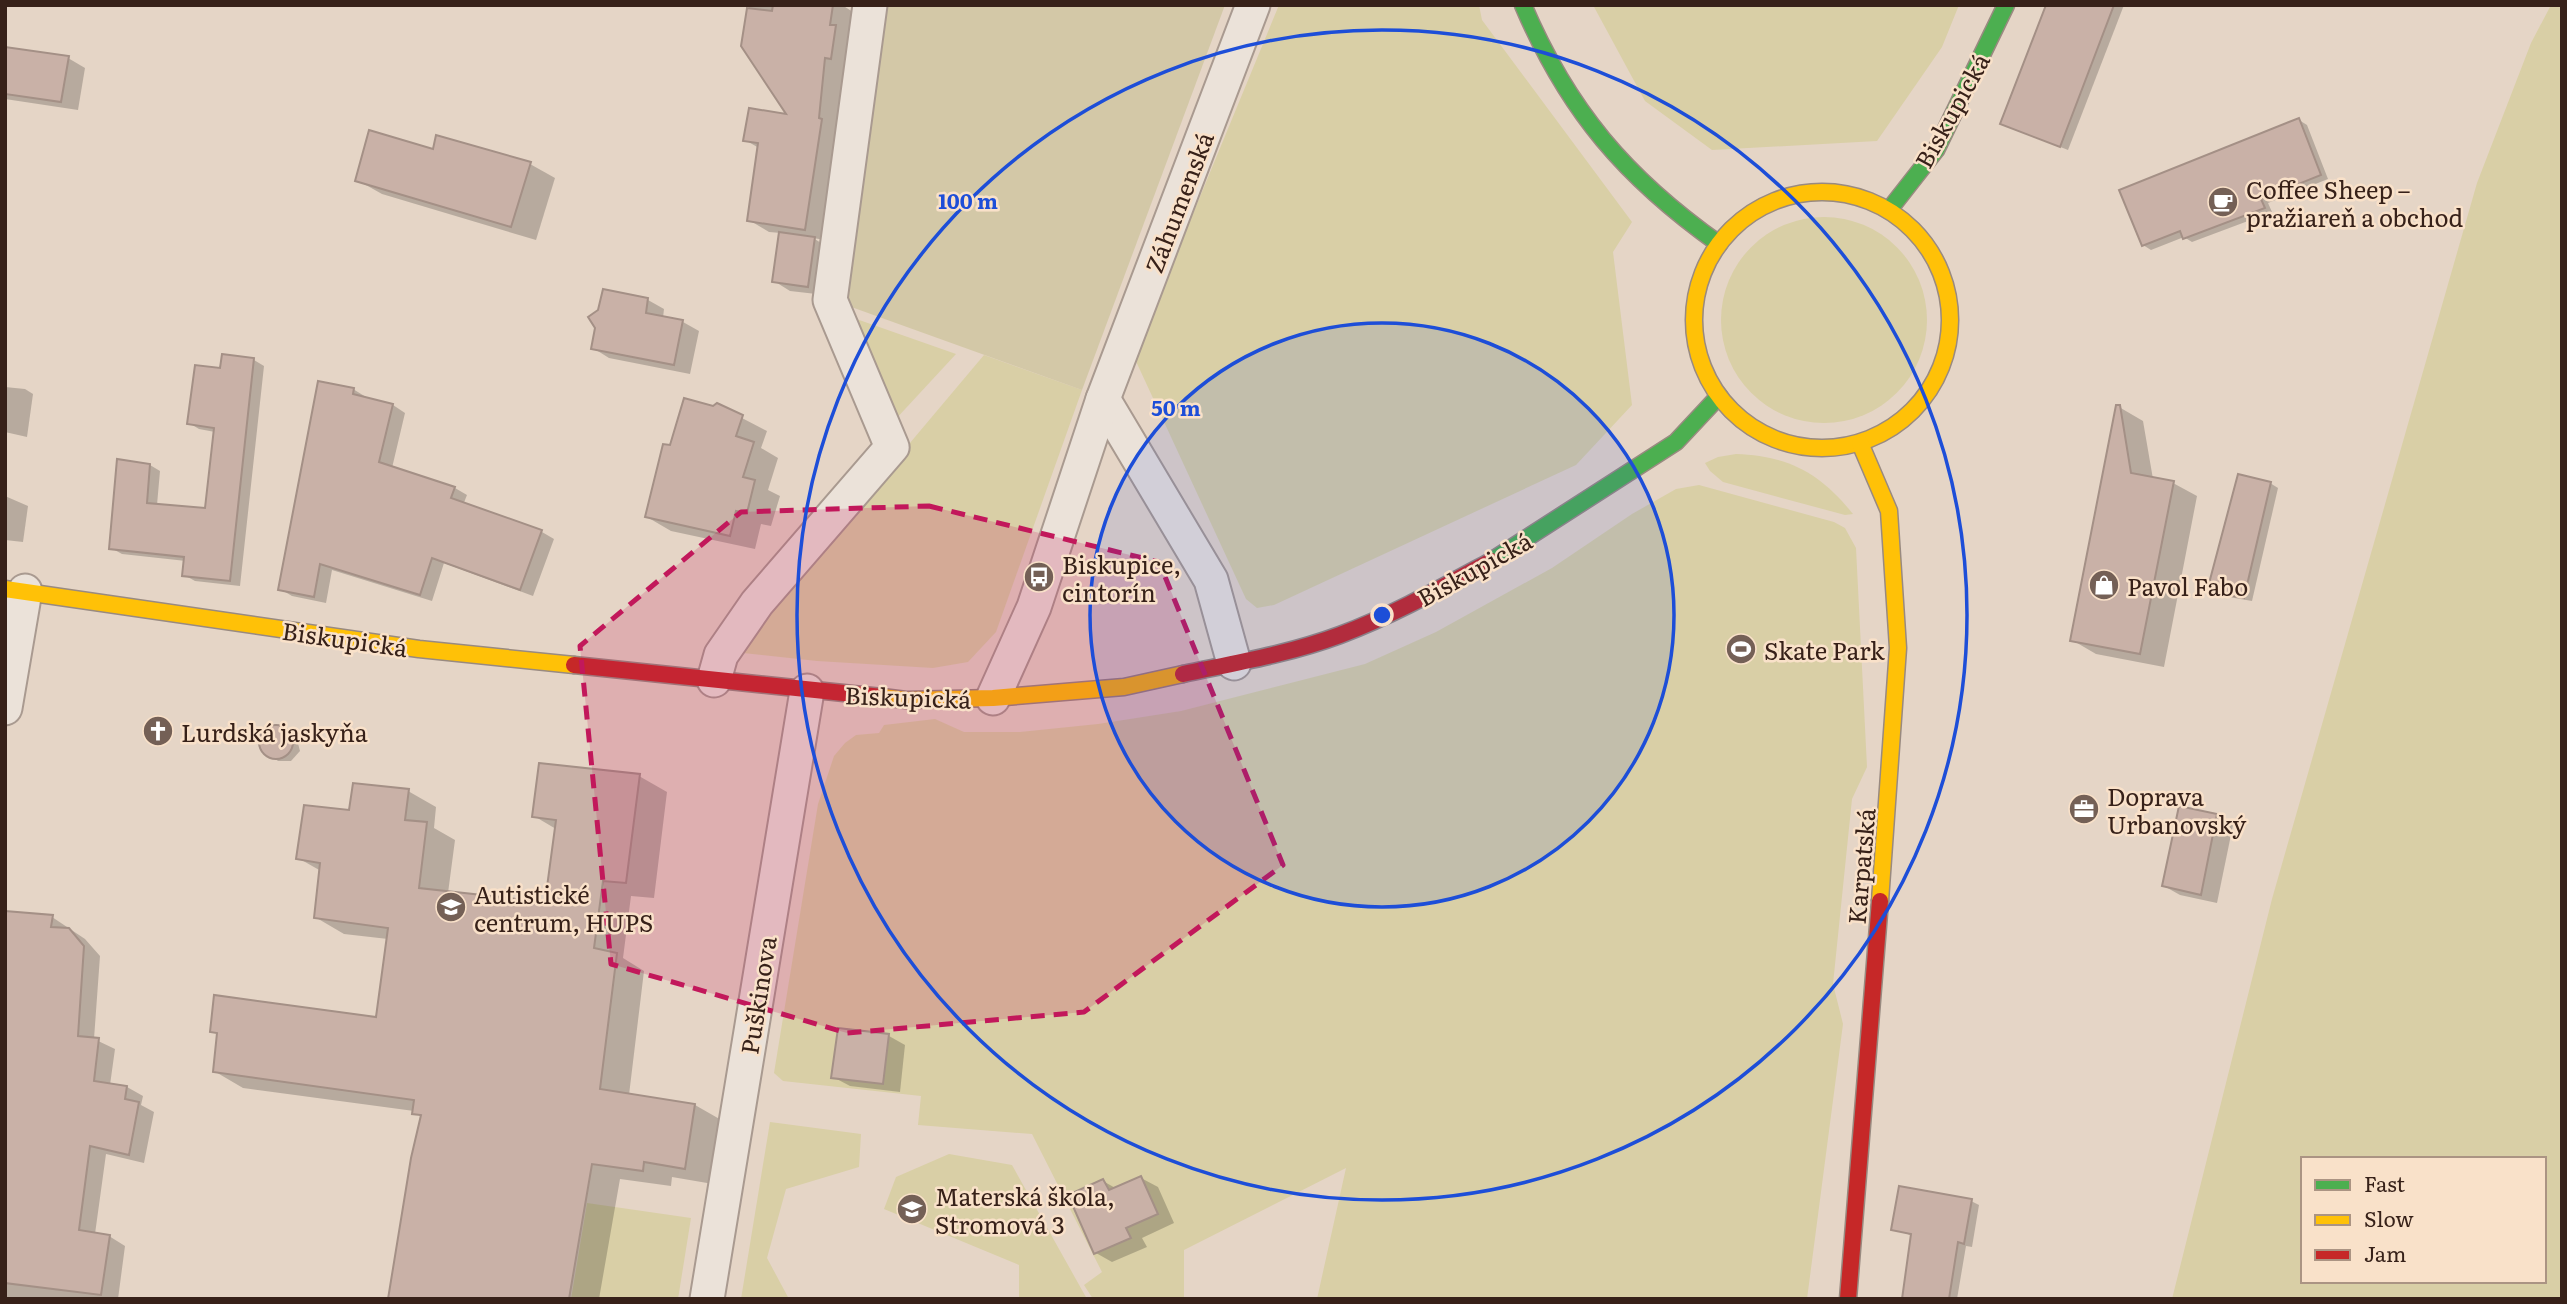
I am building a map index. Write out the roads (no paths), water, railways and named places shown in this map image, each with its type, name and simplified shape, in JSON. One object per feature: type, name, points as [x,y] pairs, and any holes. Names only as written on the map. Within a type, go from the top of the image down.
[{"type":"street","points":[[713,680],[722,655],[757,603],[892,447],[830,300],[870,5]]},
{"type":"street","name":"Záhumenská","points":[[993,698],[1034,607],[1103,400],[1254,5]]},
{"type":"street","points":[[1523,5],[1537,41],[1579,110],[1630,172],[1672,210],[1719,244]]},
{"type":"street","name":"Biskupická","points":[[1889,210],[1936,150],[2006,5]]},
{"type":"street","points":[[1823,191],[1846,194],[1889,210],[1909,225],[1927,244],[1939,266],[1947,290],[1949,341],[1940,371],[1924,398],[1889,430],[1860,443],[1838,448],[1815,449],[1792,445],[1751,427],[1733,413],[1719,396],[1706,375],[1698,353],[1694,329],[1695,305],[1700,282],[1719,244],[1738,223],[1757,209],[1800,193],[1823,191]]},
{"type":"street","name":"Biskupická","points":[[5,708],[15,590],[419,649],[906,700],[993,698],[1124,687],[1288,650],[1339,635],[1414,603],[1493,560],[1676,442],[1719,396]]},
{"type":"street","points":[[1103,400],[1211,580],[1234,663]]},
{"type":"street","name":"Karpatská","points":[[1848,1299],[1892,756],[1898,648],[1889,511],[1860,443]]},
{"type":"street","name":"Puškinova","points":[[708,1299],[807,691]]},
{"type":"place","name":"Coffee Sheep – pražiareň a obchod","points":[[2223,202]]},
{"type":"place","name":"Biskupice, cintorín","points":[[1039,577]]},
{"type":"place","name":"Pavol Fabo","points":[[2104,585]]},
{"type":"place","name":"Skate Park","points":[[1741,649]]},
{"type":"place","name":"Lurdská jaskyňa","points":[[158,731]]},
{"type":"place","name":"Doprava Urbanovský","points":[[2084,809]]},
{"type":"place","name":"Autistické centrum, HUPS","points":[[451,907]]},
{"type":"place","name":"Materská škola, Stromová 3","points":[[912,1209]]}]
